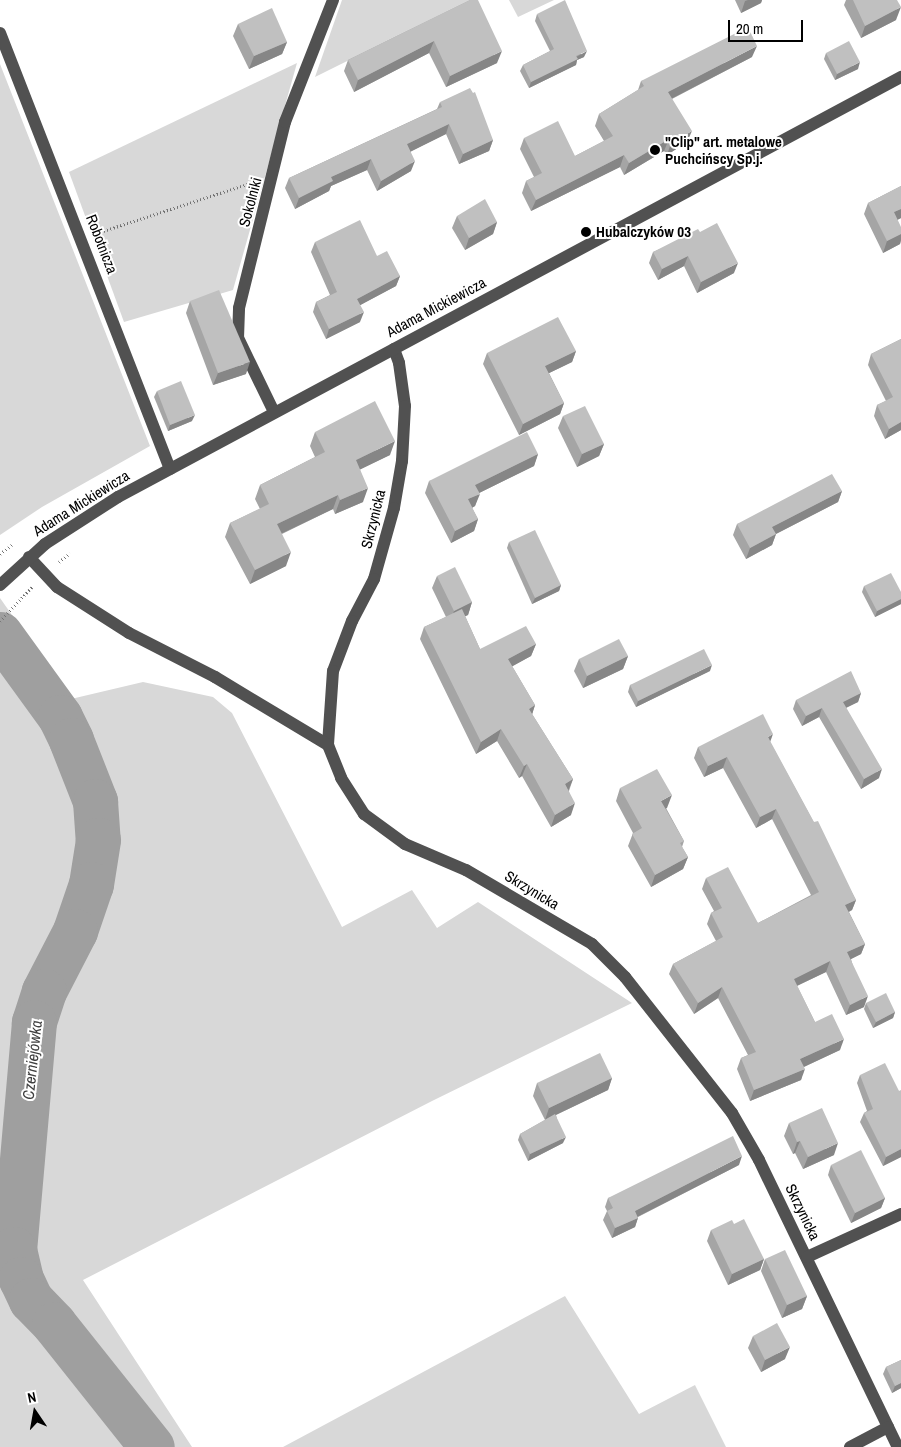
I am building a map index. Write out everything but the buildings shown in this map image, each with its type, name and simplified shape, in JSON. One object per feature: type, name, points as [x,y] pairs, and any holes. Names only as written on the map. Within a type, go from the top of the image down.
[{"type":"street","name":"Sokolniki","points":[[274,412],[238,338],[239,308],[274,176],[285,122],[333,0]]},
{"type":"street","name":"Robotnicza","points":[[0,33],[82,238],[170,469]]},
{"type":"street","name":"Adama Mickiewicza","points":[[2,583],[29,557],[95,510],[274,412],[901,77]]},
{"type":"street","name":"Skrzynicka","points":[[394,349],[399,363],[405,406],[404,437],[394,508],[374,579],[352,621],[333,671],[328,745],[341,778],[364,814],[406,844],[466,870],[592,944],[625,977],[732,1113],[807,1257],[898,1447]]},
{"type":"street","points":[[29,557],[57,587],[128,633],[215,677],[328,745]]},
{"type":"street","points":[[807,1257],[901,1214]]},
{"type":"street","points":[[850,1447],[888,1428]]},
{"type":"path","points":[[82,238],[274,176]]},
{"type":"path","points":[[0,621],[21,598]]},
{"type":"shaded area","points":[[342,0],[470,0],[315,77]]},
{"type":"shaded area","points":[[509,0],[554,0],[518,17]]},
{"type":"shaded area","points":[[297,63],[233,290],[124,322],[69,172]]},
{"type":"shaded area","points":[[0,64],[150,446],[42,507],[0,535]]},
{"type":"shaded area","points":[[0,598],[71,699],[143,682],[213,697],[232,713],[342,927],[412,890],[437,928],[478,902],[632,1003],[432,1101],[83,1280],[192,1447],[0,1447]]},
{"type":"shaded area","points":[[565,1296],[639,1414],[695,1385],[726,1447],[283,1447]]},
{"type":"waterway","name":"Czerniejówka","points":[[0,634],[60,717],[71,740],[95,801],[98,840],[91,884],[75,931],[44,991],[34,1022],[14,1249],[21,1279],[31,1300],[54,1324],[152,1447]]},
{"type":"place","name":"\"Clip\" art. metalowe Puchcińscy Sp.j.","points":[[655,150]]},
{"type":"place","name":"Hubalczyków 03","points":[[586,232]]}]
